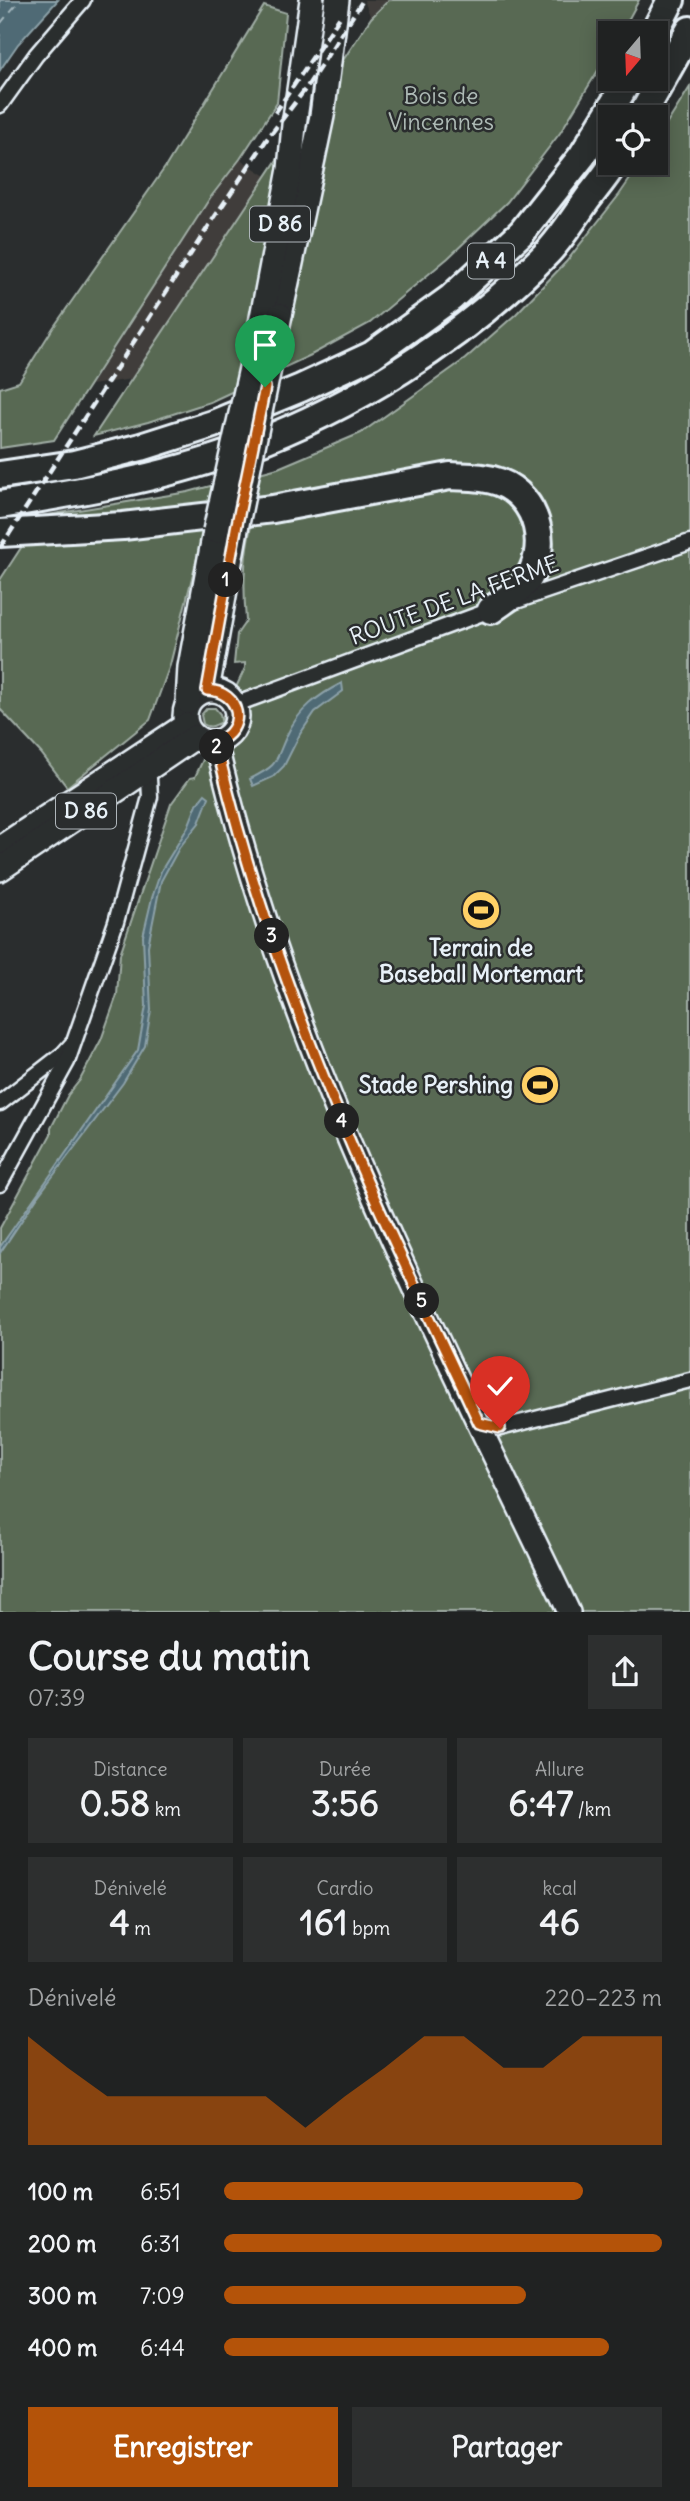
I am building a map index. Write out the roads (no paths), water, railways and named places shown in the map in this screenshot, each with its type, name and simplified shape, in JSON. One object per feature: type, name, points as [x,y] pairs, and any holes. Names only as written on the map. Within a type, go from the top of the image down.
[{"type":"highway","points":[[660,21],[671,0]]},
{"type":"highway","points":[[647,105],[690,30]]},
{"type":"highway","name":"A 4","points":[[0,475],[74,464],[201,428],[301,388],[372,355],[451,298],[522,232],[582,156],[622,91]]},
{"type":"highway","name":"A 4","points":[[0,505],[154,475],[231,453],[320,417],[388,379],[470,322],[549,251],[605,175]]},
{"type":"highway","points":[[0,533],[123,526],[273,509],[450,476],[478,477],[501,483],[524,500],[535,517],[540,537],[538,557],[527,580],[516,593],[491,610]]},
{"type":"main road","name":"D 86","points":[[270,319],[312,0]]},
{"type":"main road","name":"D 86","points":[[0,869],[198,719],[225,530],[270,319],[316,149],[337,0]]},
{"type":"main road","points":[[220,692],[234,705],[237,720],[230,734],[198,719],[220,692]]},
{"type":"main road","points":[[198,719],[284,971],[357,1158],[569,1612]]},
{"type":"main road","name":"D 86","points":[[0,848],[141,763]]},
{"type":"street","points":[[0,105],[36,55],[83,0]]},
{"type":"street","name":"ROUTE DE LA FERME","points":[[234,705],[491,610],[690,542]]},
{"type":"street","points":[[0,1184],[68,1062],[98,978],[150,797],[149,779],[141,763]]},
{"type":"street","points":[[0,1103],[63,1054],[73,1043]]},
{"type":"street","points":[[19,1090],[32,1084],[44,1088],[39,1114]]},
{"type":"street","points":[[479,1423],[500,1428],[690,1380]]},
{"type":"water","points":[[0,0],[58,0],[18,44],[0,70]]},
{"type":"water","points":[[342,683],[343,691],[315,712],[284,766],[273,777],[253,786],[250,779],[267,770],[275,762],[292,726],[303,711],[317,698]]},
{"type":"water","points":[[205,794],[209,797],[199,823],[179,848],[161,881],[148,946],[151,1010],[145,1046],[123,1083],[38,1196],[0,1253],[0,1247],[138,1050],[146,1006],[143,936],[152,898],[161,871]]},
{"type":"railway","points":[[0,548],[214,218],[267,139],[307,87],[363,0]]},
{"type":"railway","points":[[275,113],[340,17]]},
{"type":"place","name":"Terrain de Baseball Mortemart","points":[[481,910]]},
{"type":"place","name":"Stade Pershing","points":[[540,1085]]},
{"type":"park label","name":"Bois de Vincennes","points":[[441,109]]}]
